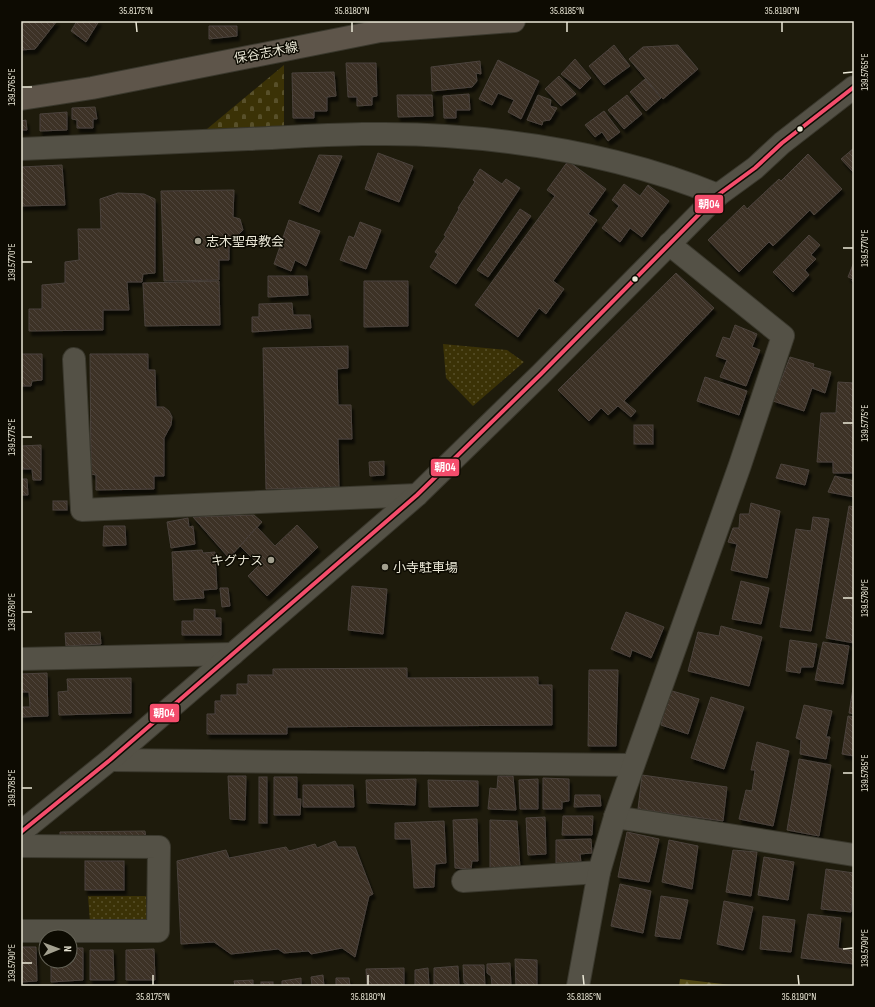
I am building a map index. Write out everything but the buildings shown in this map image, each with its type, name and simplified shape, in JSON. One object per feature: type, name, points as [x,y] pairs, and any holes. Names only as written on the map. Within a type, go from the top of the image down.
[{"type":"main road","name":"保谷志木線","points":[[21,99],[107,85],[380,31],[514,21]]},
{"type":"street","points":[[21,832],[110,760],[417,494],[718,195],[755,168],[782,143],[854,87]]},
{"type":"street","points":[[21,149],[346,134],[445,136],[533,145],[580,153],[673,178],[718,195]]},
{"type":"street","points":[[578,986],[599,872],[615,817],[740,465],[783,336],[669,244]]},
{"type":"street","points":[[74,359],[82,510],[417,494]]},
{"type":"street","points":[[21,659],[233,654]]},
{"type":"street","points":[[110,760],[633,765]]},
{"type":"street","points":[[615,817],[854,855]]},
{"type":"street","points":[[21,846],[160,847],[158,931],[21,931]]},
{"type":"street","points":[[463,881],[599,872]]},
{"type":"green space","points":[[284,65],[284,130],[207,129]]},
{"type":"green space","points":[[443,344],[507,350],[524,362],[473,406],[446,378]]},
{"type":"green space","points":[[88,896],[146,896],[147,924],[90,922]]},
{"type":"green space","points":[[680,979],[740,986],[679,986]]},
{"type":"transit line","name":"朝04","points":[[21,832],[110,760],[417,495],[541,374],[718,195],[755,168],[782,143],[854,87]]},
{"type":"place","name":"志木聖母教会","points":[[198,241]]},
{"type":"place","name":"キグナス","points":[[271,560]]},
{"type":"place","name":"小寺駐車場","points":[[385,567]]}]
